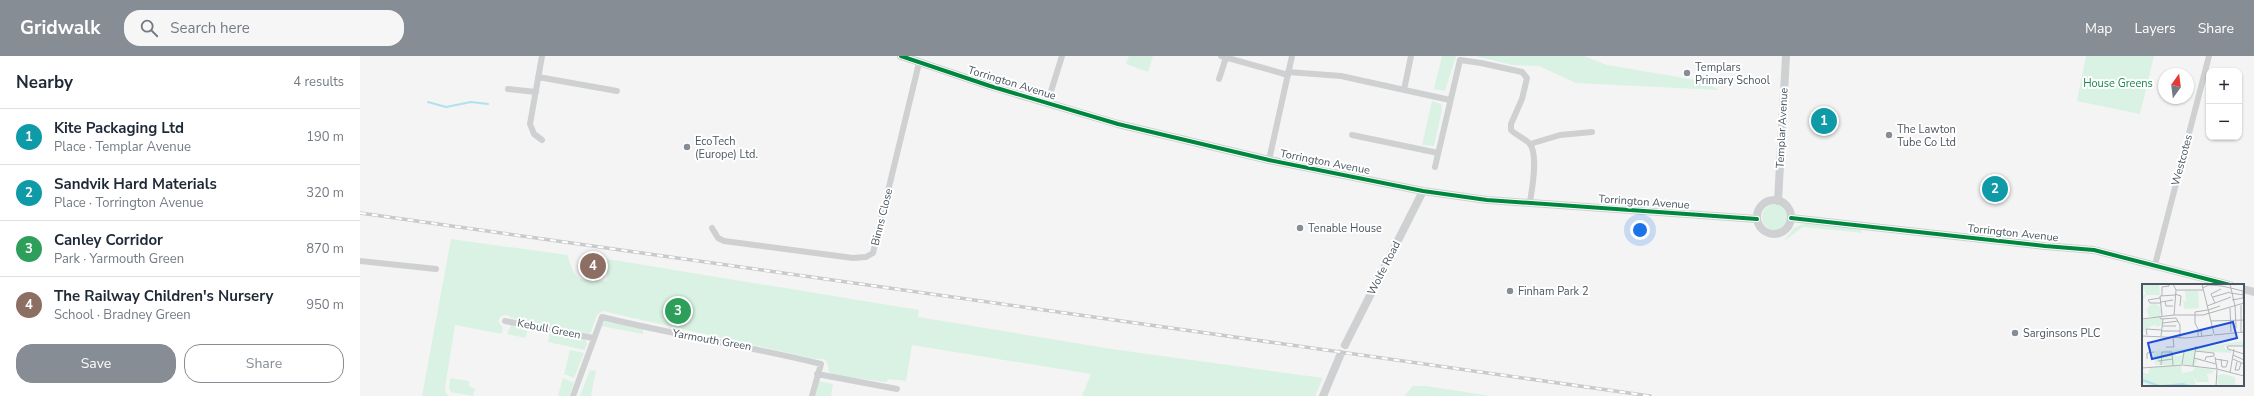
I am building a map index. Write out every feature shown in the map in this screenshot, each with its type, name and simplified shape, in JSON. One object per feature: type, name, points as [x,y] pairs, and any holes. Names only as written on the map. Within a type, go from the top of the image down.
[{"type":"street","points":[[542,56],[530,124],[534,134],[542,140]]},
{"type":"street","name":"Torrington Avenue","points":[[901,56],[1047,104],[1133,128],[1269,160],[1423,191],[1472,198],[1757,219]]},
{"type":"street","points":[[1047,104],[1062,56]]},
{"type":"street","points":[[1269,160],[1292,56]]},
{"type":"street","points":[[1404,90],[1411,56]]},
{"type":"street","name":"Templar Avenue","points":[[1778,201],[1786,56]]},
{"type":"street","name":"Westcotes","points":[[2155,265],[2209,56]]},
{"type":"street","points":[[1219,79],[1224,57],[1288,74],[1341,76],[1450,100]]},
{"type":"street","points":[[1435,167],[1460,60],[1522,72],[1526,78],[1522,99],[1511,124],[1512,130],[1530,144],[1533,152],[1534,165],[1530,202]]},
{"type":"street","name":"Binns Close","points":[[712,228],[718,238],[724,241],[854,258],[866,257],[873,253],[919,62]]},
{"type":"street","points":[[538,78],[616,91]]},
{"type":"street","points":[[508,89],[536,92]]},
{"type":"street","points":[[1530,144],[1560,135],[1592,132]]},
{"type":"street","points":[[1352,135],[1438,153]]},
{"type":"street","name":"Wolfe Road","points":[[1345,345],[1423,191]]},
{"type":"street","points":[[1768,201],[1778,201],[1789,209],[1791,218],[1785,231],[1772,235],[1760,228],[1757,219],[1758,210],[1768,201]]},
{"type":"street","name":"Torrington Avenue","points":[[1791,218],[2094,250],[2226,284]]},
{"type":"street","points":[[360,261],[436,270]]},
{"type":"street","points":[[2244,289],[2254,292]]},
{"type":"street","name":"Yarmouth Green","points":[[593,338],[602,317],[669,333],[765,350],[821,364],[817,374]]},
{"type":"street","name":"Kebull Green","points":[[505,321],[593,338]]},
{"type":"street","points":[[573,396],[593,338]]},
{"type":"street","points":[[1323,396],[1339,358]]},
{"type":"street","points":[[812,396],[817,374],[897,389]]},
{"type":"green space","points":[[1129,56],[1153,56],[1148,72],[1126,64]]},
{"type":"green space","points":[[1442,56],[1456,56],[1445,91],[1434,89]]},
{"type":"green space","points":[[1476,56],[1584,56],[1607,65],[1702,81],[1719,90],[1576,83],[1539,66],[1512,65]]},
{"type":"green space","name":"House Greens","points":[[2086,56],[2154,56],[2140,114],[2077,101]]},
{"type":"green space","points":[[1432,101],[1441,104],[1442,110],[1434,146],[1422,145]]},
{"type":"green space","points":[[1775,204],[1784,208],[1788,217],[1784,226],[1775,230],[1766,226],[1762,217],[1766,208]]},
{"type":"green space","points":[[1805,223],[1859,229],[1863,233],[1803,227],[1783,242],[1794,228]]},
{"type":"green space","points":[[451,239],[567,255],[573,271],[579,279],[607,281],[607,259],[919,310],[918,317],[1111,349],[1323,378],[1315,396],[1082,396],[1091,374],[912,345],[906,381],[889,379],[886,382],[832,375],[829,372],[827,362],[824,359],[816,359],[602,311],[597,315],[590,334],[512,318],[507,315],[501,316],[498,321],[503,328],[502,334],[455,325],[445,387],[446,393],[449,396],[422,396]]},
{"type":"green space","points":[[605,321],[643,329],[643,334],[601,326]]},
{"type":"green space","points":[[511,325],[528,327],[526,338],[507,334]]},
{"type":"green space","points":[[550,332],[586,340],[587,344],[585,350],[548,342]]},
{"type":"green space","points":[[570,350],[584,353],[574,378],[564,374]]},
{"type":"green space","points":[[590,370],[596,371],[591,396],[580,396]]},
{"type":"green space","points":[[450,378],[469,381],[469,386],[475,389],[473,396],[451,392],[449,388]]},
{"type":"green space","points":[[563,378],[574,383],[569,396],[558,396]]},
{"type":"green space","points":[[819,381],[833,384],[831,396],[815,396]]},
{"type":"green space","points":[[1413,386],[1426,386],[1491,396],[1404,396]]},
{"type":"waterway","points":[[428,102],[446,107],[471,102],[488,104]]},
{"type":"tunnel","points":[[1339,358],[1345,345]]},
{"type":"railway","points":[[360,213],[1650,396]]},
{"type":"cycle path","points":[[901,56],[990,86],[1118,124],[1269,160],[1423,191],[1487,200],[1757,219]]},
{"type":"cycle path","points":[[1791,218],[2094,250],[2226,284]]},
{"type":"place","name":"Templars Primary School","points":[[1687,73]]},
{"type":"place","name":"Kite Packaging Ltd","points":[[1824,121]]},
{"type":"place","name":"The Lawton Tube Co Ltd","points":[[1889,135]]},
{"type":"place","name":"EcoTech (Europe) Ltd.","points":[[687,147]]},
{"type":"place","name":"Sandvik Hard Materials","points":[[1995,189]]},
{"type":"place","name":"Tenable House","points":[[1300,228]]},
{"type":"place","name":"The Railway Children's Nursery","points":[[593,266]]},
{"type":"place","name":"Finham Park 2","points":[[1510,291]]},
{"type":"place","name":"Canley Corridor","points":[[678,311]]},
{"type":"place","name":"Sarginsons PLC","points":[[2015,333]]}]
